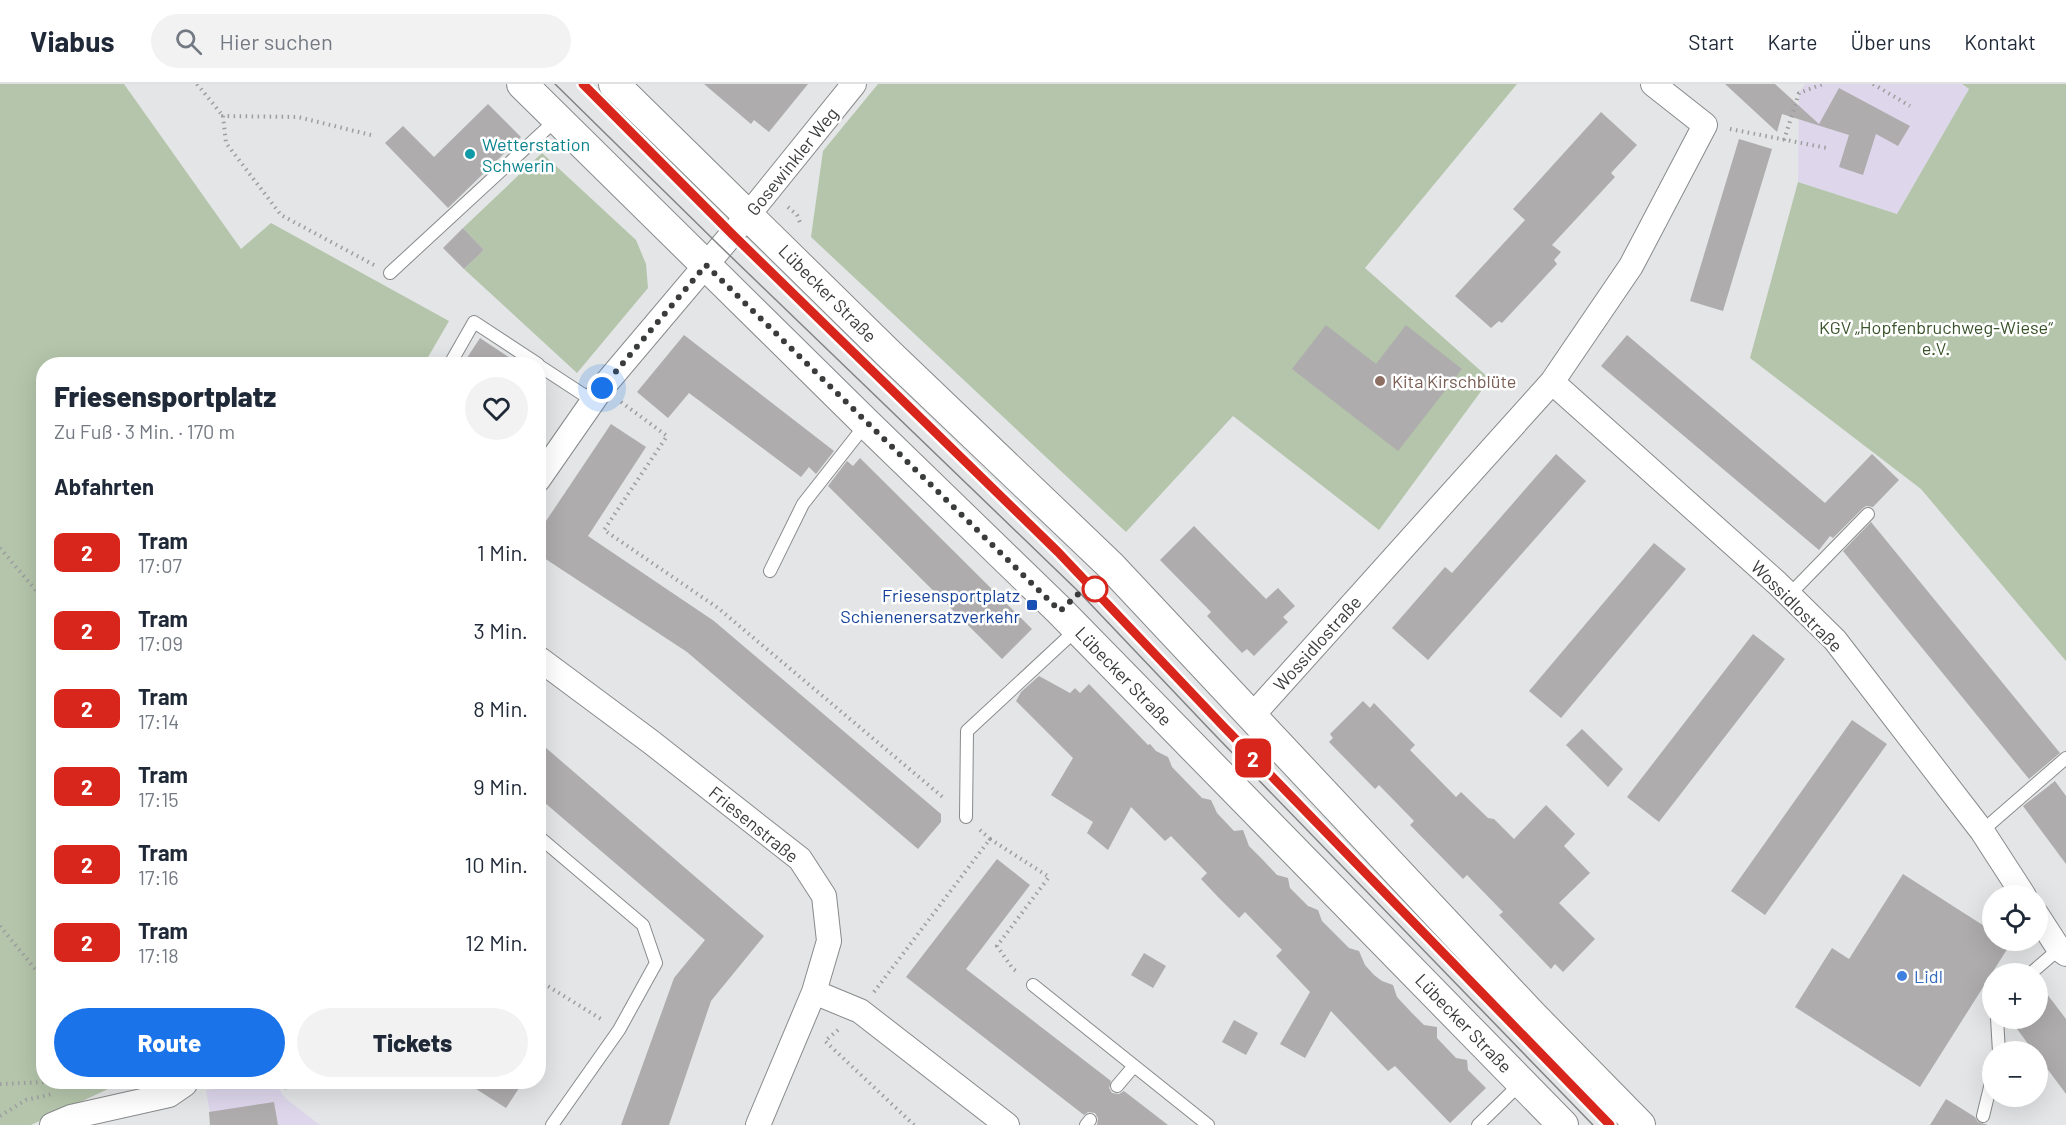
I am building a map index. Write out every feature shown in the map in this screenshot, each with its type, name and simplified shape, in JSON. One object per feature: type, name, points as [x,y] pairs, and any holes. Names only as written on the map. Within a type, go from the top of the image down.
[{"type":"street","name":"Lübecker Straße","points":[[522,84],[1077,629],[1563,1125]]},
{"type":"street","name":"Lübecker Straße","points":[[614,84],[889,354],[1110,565],[1532,1015],[1640,1125]]},
{"type":"street","name":"Gosewinkler Weg","points":[[706,265],[854,84]]},
{"type":"street","points":[[1653,84],[1705,125]]},
{"type":"street","name":"Wossidlostraße","points":[[1251,717],[1552,382],[1631,266],[1705,125]]},
{"type":"street","points":[[546,470],[706,265]]},
{"type":"street","name":"Wossidlostraße","points":[[1552,382],[1789,595],[1835,640],[1983,831],[2017,885]]},
{"type":"street","name":"Friesenstraße","points":[[546,664],[651,742],[800,859],[824,896],[830,941],[814,992],[758,1125]]},
{"type":"street","points":[[2048,931],[2063,952]]},
{"type":"street","points":[[814,992],[860,1011],[1007,1125]]},
{"type":"street","points":[[52,1125],[71,1117],[169,1095],[177,1089]]},
{"type":"lane","points":[[390,273],[558,118]]},
{"type":"lane","points":[[454,357],[474,322],[526,357]]},
{"type":"lane","points":[[546,369],[603,398]]},
{"type":"lane","points":[[770,571],[803,504],[866,423]]},
{"type":"lane","points":[[1789,595],[1868,513]]},
{"type":"lane","points":[[966,817],[967,731],[1077,629]]},
{"type":"lane","points":[[1983,831],[2066,759]]},
{"type":"lane","points":[[546,843],[643,925],[656,963],[618,1030],[552,1125]]},
{"type":"lane","points":[[2046,963],[2063,952]]},
{"type":"lane","points":[[1034,986],[1208,1125]]},
{"type":"lane","points":[[1118,1086],[1134,1066]]},
{"type":"lane","points":[[1478,1125],[1522,1082]]},
{"type":"lane","points":[[1983,1116],[1985,1107]]},
{"type":"path","points":[[197,84],[223,116],[226,143],[281,215],[390,273]]},
{"type":"path","points":[[1784,140],[1799,93],[1823,84]]},
{"type":"path","points":[[1873,84],[1910,106]]},
{"type":"path","points":[[223,116],[298,117],[375,136]]},
{"type":"path","points":[[1705,125],[1827,148]]},
{"type":"path","points":[[603,398],[666,436],[604,530],[718,608],[990,839],[1049,878],[998,946],[1012,969],[1034,986]]},
{"type":"path","points":[[0,548],[36,591]]},
{"type":"path","points":[[914,1125],[825,1041],[860,1011],[990,839]]},
{"type":"path","points":[[0,926],[36,970]]},
{"type":"path","points":[[546,985],[618,1030]]},
{"type":"path","points":[[0,1084],[36,1082]]},
{"type":"path","points":[[286,1089],[288,1094]]},
{"type":"shaded area","points":[[1805,84],[1962,84],[1969,89],[1897,214],[1798,182],[1799,93]]},
{"type":"shaded area","points":[[279,1089],[285,1098],[320,1125],[212,1125],[206,1090]]},
{"type":"green space","points":[[0,84],[124,84],[241,249],[271,223],[449,321],[428,357],[36,357],[36,1089],[108,1089],[31,1125],[0,1125]]},
{"type":"green space","points":[[878,84],[1517,84],[1365,268],[1490,379],[1379,530],[1233,416],[1126,532],[811,237],[823,151]]},
{"type":"green space","name":"KGV „Hopfenbruchweg-Wiese“ e.V.","points":[[1962,84],[2066,84],[2066,661],[1921,489],[1750,358],[1798,182],[1897,214],[1969,89]]},
{"type":"green space","points":[[542,153],[636,240],[646,264],[648,288],[577,373],[464,269],[484,250],[463,228]]},
{"type":"building","points":[[704,84],[808,84],[769,132],[754,120],[751,124]]},
{"type":"building","points":[[1725,84],[1775,84],[1819,124],[1839,88],[1910,126],[1898,146],[1876,134],[1863,175],[1839,167],[1849,135],[1782,114],[1777,132]]},
{"type":"building","name":"Wetterstation Schwerin","points":[[488,104],[521,137],[448,208],[385,143],[403,126],[434,157]]},
{"type":"building","points":[[1601,112],[1637,145],[1611,173],[1615,177],[1552,245],[1561,252],[1554,260],[1557,264],[1502,323],[1499,321],[1491,328],[1455,296],[1525,220],[1513,209]]},
{"type":"building","points":[[1739,139],[1772,149],[1723,311],[1690,301]]},
{"type":"building","points":[[463,228],[484,250],[464,269],[443,248]]},
{"type":"building","name":"Kita Kirschblüte","points":[[1326,325],[1376,364],[1406,325],[1462,369],[1398,451],[1292,369]]},
{"type":"building","points":[[684,335],[834,451],[816,474],[809,467],[801,477],[689,393],[668,418],[637,392]]},
{"type":"building","points":[[1627,335],[1825,503],[1872,454],[1899,480],[1873,507],[1863,508],[1833,538],[1830,536],[1819,550],[1601,366]]},
{"type":"building","points":[[480,338],[508,357],[468,357]]},
{"type":"building","points":[[611,424],[646,447],[588,536],[714,621],[941,814],[941,822],[918,849],[687,652],[546,559],[546,521]]},
{"type":"building","points":[[1556,454],[1586,481],[1428,660],[1392,628],[1445,567],[1452,573]]},
{"type":"building","points":[[860,458],[1032,629],[1002,659],[828,486],[847,461],[853,466]]},
{"type":"building","points":[[1871,522],[2060,753],[2029,779],[1843,551]]},
{"type":"building","points":[[1194,526],[1266,599],[1278,588],[1295,606],[1283,617],[1288,622],[1254,656],[1247,649],[1242,653],[1207,616],[1211,612],[1160,560]]},
{"type":"building","points":[[1654,543],[1686,569],[1561,718],[1529,691]]},
{"type":"building","points":[[1753,634],[1785,659],[1659,822],[1627,797]]},
{"type":"building","points":[[1039,676],[1070,693],[1075,688],[1080,693],[1089,684],[1148,745],[1150,744],[1156,751],[1168,757],[1172,767],[1202,798],[1211,800],[1217,813],[1234,831],[1243,830],[1249,846],[1277,875],[1288,878],[1290,888],[1308,906],[1318,910],[1322,921],[1349,948],[1359,951],[1365,965],[1374,975],[1393,985],[1397,997],[1424,1025],[1437,1027],[1437,1038],[1456,1058],[1467,1060],[1468,1070],[1486,1088],[1450,1123],[1395,1066],[1388,1071],[1331,1011],[1305,1058],[1280,1044],[1310,992],[1276,956],[1282,950],[1245,912],[1239,918],[1218,897],[1201,879],[1207,873],[1171,836],[1165,841],[1131,807],[1108,850],[1087,833],[1093,822],[1051,795],[1073,758],[1016,701],[1021,692]]},
{"type":"building","points":[[1363,701],[1370,708],[1374,703],[1415,745],[1410,750],[1456,797],[1461,792],[1514,839],[1546,805],[1575,834],[1564,846],[1590,873],[1559,903],[1595,939],[1563,972],[1555,964],[1551,969],[1499,915],[1503,912],[1467,875],[1463,879],[1410,825],[1414,821],[1379,785],[1375,789],[1329,742],[1333,738],[1330,734]]},
{"type":"building","points":[[1852,720],[1887,744],[1765,915],[1731,891]]},
{"type":"building","points":[[1582,729],[1623,769],[1608,787],[1566,745]]},
{"type":"building","points":[[546,748],[764,936],[711,1001],[669,1125],[621,1125],[674,978],[705,940],[546,804]]},
{"type":"building","points":[[2055,781],[2066,796],[2066,864],[2023,806]]},
{"type":"building","points":[[997,859],[1030,885],[966,969],[1111,1081],[1109,1088],[1112,1093],[1119,1094],[1124,1091],[1168,1125],[1097,1125],[1098,1118],[1095,1113],[1088,1112],[1084,1115],[906,977]]},
{"type":"building","name":"Lidl","points":[[1903,874],[1982,925],[1982,951],[2006,951],[1998,963],[1982,963],[1982,989],[1920,1087],[1795,1007],[1832,948],[1849,959]]},
{"type":"building","points":[[1144,953],[1166,966],[1153,988],[1131,975]]},
{"type":"building","points":[[2048,995],[2066,1019],[2066,1094],[2048,1070],[2048,1041],[2026,1041],[2017,1029],[2048,1029]]},
{"type":"building","points":[[1234,1020],[1258,1033],[1246,1055],[1222,1042]]},
{"type":"building","points":[[476,1089],[518,1089],[506,1108]]},
{"type":"building","points":[[1946,1099],[1975,1117],[1978,1122],[1988,1125],[1930,1125]]},
{"type":"building","points":[[274,1102],[278,1125],[210,1125],[209,1112]]},
{"type":"tram line","points":[[555,84],[1079,592],[1593,1125]]},
{"type":"tram line","points":[[583,84],[732,234],[1043,536],[1223,726],[1610,1125]]},
{"type":"tram line","name":"2","points":[[583,84],[732,234],[1095,589],[1223,726],[1610,1125]]},
{"type":"place","name":"Wetterstation Schwerin","points":[[470,154]]},
{"type":"place","name":"Kita Kirschblüte","points":[[1380,381]]},
{"type":"place","name":"Friesensportplatz Schienenersatzverkehr","points":[[1032,605]]},
{"type":"place","name":"Lidl","points":[[1902,976]]},
{"type":"route","points":[[602,388],[706,265],[1060,611],[1089,584],[1095,589]]}]
